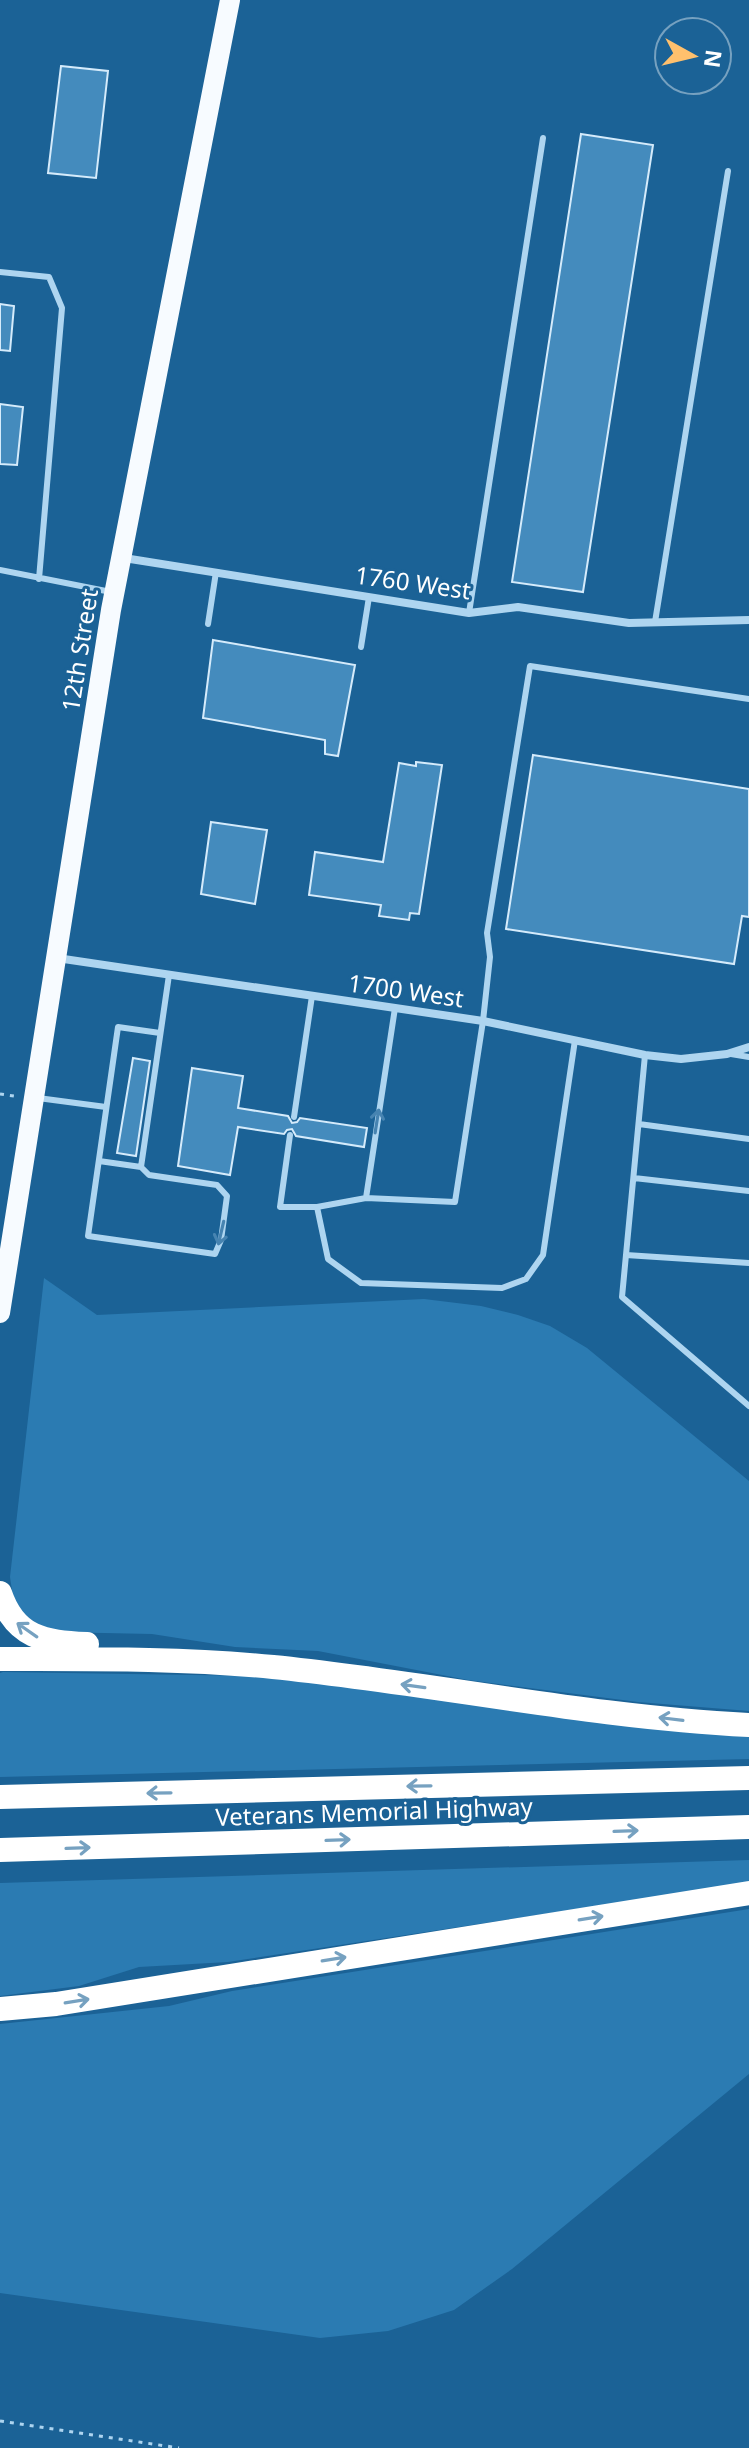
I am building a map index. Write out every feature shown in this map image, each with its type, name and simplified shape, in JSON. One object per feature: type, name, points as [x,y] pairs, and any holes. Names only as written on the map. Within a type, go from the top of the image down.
[{"type":"highway","points":[[0,1593],[11,1618],[28,1633],[46,1641],[129,1646],[184,1660]]},
{"type":"highway","points":[[0,1659],[184,1660],[276,1667],[705,1723],[749,1725]]},
{"type":"highway","name":"Veterans Memorial Highway","points":[[0,1797],[749,1778]]},
{"type":"highway","name":"Veterans Memorial Highway","points":[[0,1850],[749,1827]]},
{"type":"highway","points":[[0,2009],[56,2004],[749,1893]]},
{"type":"main road","name":"12th Street","points":[[0,1313],[114,593],[229,3]]},
{"type":"street","name":"1760 West","points":[[121,557],[469,613],[518,607],[629,623],[749,620]]},
{"type":"street","name":"1700 West","points":[[56,958],[483,1021],[645,1055],[681,1059],[727,1054],[749,1047]]},
{"type":"lane","points":[[469,613],[543,138]]},
{"type":"lane","points":[[655,622],[728,171]]},
{"type":"lane","points":[[0,272],[49,277],[62,308],[39,579]]},
{"type":"lane","points":[[0,570],[114,593]]},
{"type":"lane","points":[[208,624],[216,572]]},
{"type":"lane","points":[[361,647],[369,597]]},
{"type":"lane","points":[[290,1135],[280,1207],[317,1207],[366,1198],[455,1202],[483,1021],[490,957],[487,933],[530,666],[749,699]]},
{"type":"lane","points":[[141,1167],[169,975]]},
{"type":"lane","points":[[294,1117],[312,996]]},
{"type":"lane","points":[[366,1198],[395,1008]]},
{"type":"lane","points":[[99,1161],[141,1167],[149,1175],[217,1185],[227,1196],[221,1240],[215,1254],[88,1236],[118,1027],[160,1033]]},
{"type":"lane","points":[[317,1207],[328,1259],[361,1283],[502,1288],[526,1279],[543,1255],[575,1040]]},
{"type":"lane","points":[[727,1054],[749,1057]]},
{"type":"lane","points":[[645,1055],[622,1297],[749,1406]]},
{"type":"lane","points":[[34,1098],[106,1107]]},
{"type":"lane","points":[[639,1124],[749,1139]]},
{"type":"lane","points":[[634,1178],[749,1191]]},
{"type":"lane","points":[[626,1255],[749,1263]]},
{"type":"path","points":[[0,2421],[179,2448]]},
{"type":"shaded area","points":[[44,1278],[97,1315],[424,1299],[481,1306],[518,1315],[550,1326],[587,1348],[749,1481],[749,1711],[638,1702],[468,1680],[318,1651],[235,1647],[152,1634],[56,1632],[39,1625],[22,1613],[13,1597],[10,1577]]},
{"type":"shaded area","points":[[0,1673],[257,1676],[749,1735],[749,1759],[0,1777]]},
{"type":"shaded area","points":[[749,1860],[749,1883],[228,1962],[139,1967],[79,1986],[0,1996],[0,1883]]},
{"type":"shaded area","points":[[749,1909],[749,2074],[512,2269],[454,2310],[388,2331],[320,2338],[0,2293],[0,2024],[169,2006],[232,1991]]},
{"type":"building","points":[[61,66],[108,71],[96,178],[48,173]]},
{"type":"building","points":[[581,134],[653,145],[583,592],[512,582]]},
{"type":"building","points":[[0,304],[14,306],[10,351],[0,350]]},
{"type":"building","points":[[0,404],[23,407],[17,465],[0,464]]},
{"type":"building","points":[[213,640],[355,665],[338,756],[325,754],[325,740],[203,718]]},
{"type":"building","points":[[533,755],[749,789],[749,917],[742,916],[734,964],[506,929]]},
{"type":"building","points":[[416,762],[442,765],[419,914],[410,913],[409,920],[379,916],[381,905],[309,895],[315,852],[383,862],[399,763],[416,766]]},
{"type":"building","points":[[211,822],[267,830],[255,904],[201,894]]},
{"type":"building","points":[[133,1058],[150,1061],[136,1156],[117,1153]]},
{"type":"building","points":[[192,1068],[243,1076],[238,1108],[288,1116],[292,1123],[300,1118],[367,1128],[364,1147],[296,1136],[292,1129],[284,1134],[238,1127],[230,1175],[178,1166]]}]
